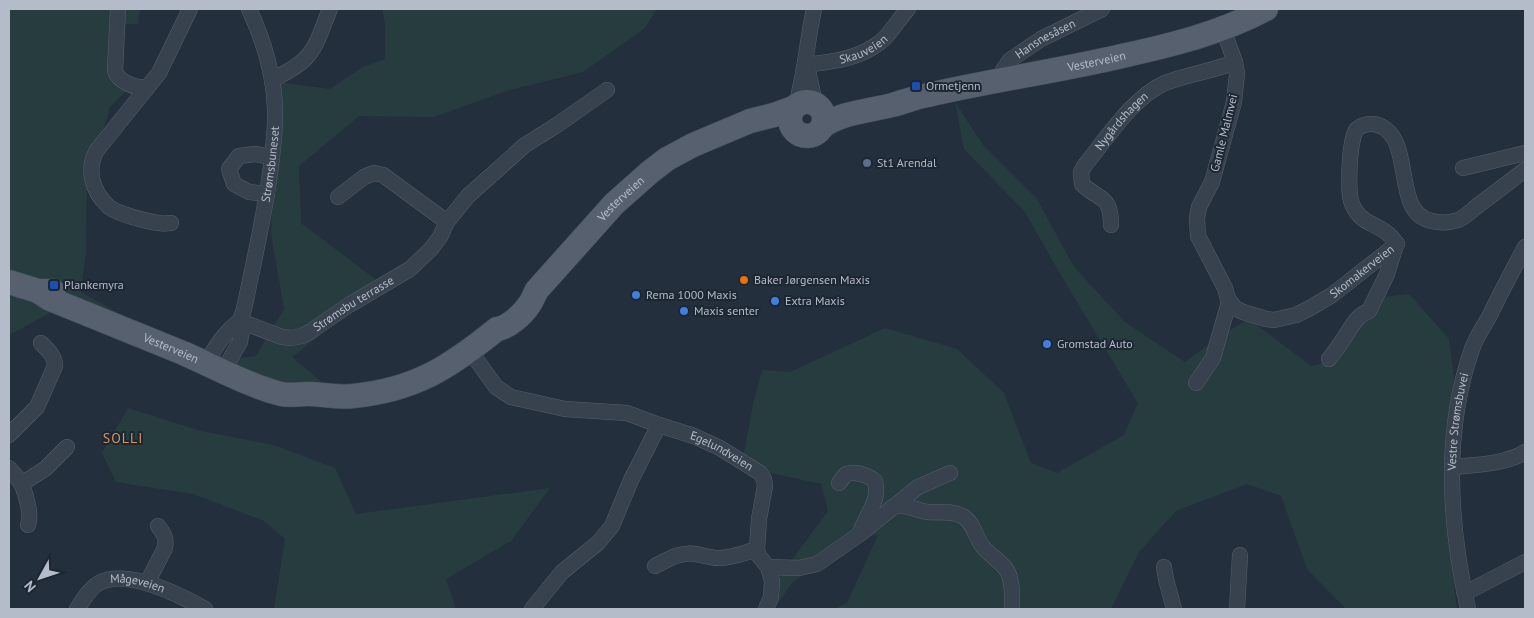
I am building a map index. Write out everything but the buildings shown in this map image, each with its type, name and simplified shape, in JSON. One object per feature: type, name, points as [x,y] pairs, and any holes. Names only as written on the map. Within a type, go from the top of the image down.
[{"type":"main road","name":"Vesterveien","points":[[9,282],[38,291],[53,291],[134,319],[218,361],[295,387],[308,394],[334,397],[391,390],[431,376],[470,351],[497,329],[501,320],[526,296],[537,290],[614,204],[667,159],[694,144],[750,121],[774,115],[809,110],[829,121],[924,96],[1147,51],[1189,41],[1223,29],[1266,9]]},
{"type":"main road","name":"Vesterveien","points":[[725,132],[773,128],[795,132],[789,118],[809,110]]},
{"type":"street","points":[[118,9],[115,71],[120,79],[135,87],[142,88],[148,86]]},
{"type":"street","points":[[171,223],[161,224],[109,208],[92,183],[92,158],[148,86],[154,81],[190,9]]},
{"type":"street","name":"Strømsbuneset","points":[[218,361],[240,342],[242,330],[240,321],[267,194],[274,144],[275,108],[272,80],[265,52],[249,9]]},
{"type":"street","points":[[272,80],[298,65],[307,57],[314,47],[330,9]]},
{"type":"street","points":[[809,110],[809,75],[805,66],[814,9]]},
{"type":"street","name":"Skauveien","points":[[805,66],[844,60],[874,47],[908,9]]},
{"type":"street","name":"Hansnesåsen","points":[[1000,81],[1003,70],[1010,60],[1041,39],[1102,9]]},
{"type":"street","name":"Gamle Malmvei","points":[[1223,29],[1236,62],[1237,74],[1234,102],[1212,182],[1199,207],[1197,218],[1198,236],[1225,288],[1228,299]]},
{"type":"street","name":"Nygårdshagen","points":[[1110,225],[1111,213],[1105,200],[1082,184],[1081,172],[1085,165],[1131,108],[1144,95],[1165,84],[1236,62]]},
{"type":"street","name":"Strømsbu terrasse","points":[[240,321],[282,337],[302,336],[349,305],[410,269],[431,249],[440,237],[447,222],[468,196],[525,145],[607,90]]},
{"type":"street","name":"Skomakerveien","points":[[1228,299],[1235,308],[1266,319],[1274,320],[1296,315],[1332,295],[1397,244],[1387,233],[1360,216],[1352,203],[1349,180],[1353,135],[1357,129],[1364,125],[1375,124],[1386,128],[1395,139],[1408,196],[1413,209],[1425,220],[1441,223],[1459,220],[1525,170]]},
{"type":"street","points":[[1463,168],[1525,153]]},
{"type":"street","points":[[267,194],[249,192],[234,184],[228,169],[239,156],[255,154],[272,156]]},
{"type":"street","points":[[338,197],[364,177],[374,173],[383,175],[447,222]]},
{"type":"street","points":[[1330,359],[1352,324],[1365,312],[1369,311],[1387,274],[1397,244]]},
{"type":"street","name":"Vestre Strømsbuvei","points":[[1468,609],[1460,571],[1452,502],[1454,423],[1461,384],[1473,347],[1520,272],[1525,247]]},
{"type":"street","points":[[1196,383],[1213,358],[1228,299]]},
{"type":"street","points":[[9,435],[37,407],[55,366],[55,361],[50,353],[41,344]]},
{"type":"street","name":"Egelundveien","points":[[470,351],[496,387],[511,397],[566,409],[628,413],[694,436],[720,448],[760,473],[764,479],[765,486],[759,519],[757,549]]},
{"type":"street","points":[[532,609],[562,572],[598,543],[612,526],[631,480],[659,425]]},
{"type":"street","points":[[21,484],[45,469],[67,447]]},
{"type":"street","points":[[1453,467],[1490,464],[1521,455],[1525,452]]},
{"type":"street","points":[[9,468],[21,484],[29,511],[30,520],[28,525]]},
{"type":"street","points":[[839,483],[846,474],[852,472],[867,475],[875,481],[877,489],[876,498],[861,528],[860,534]]},
{"type":"street","points":[[768,568],[800,568],[817,564],[860,534],[918,487],[950,473]]},
{"type":"street","points":[[891,508],[905,505],[928,512],[950,512],[963,516],[972,526],[983,548],[1000,563],[1009,575],[1012,609]]},
{"type":"street","points":[[147,583],[167,542],[166,536],[158,526]]},
{"type":"street","points":[[655,566],[685,553],[720,558],[757,549],[759,556],[768,568],[772,581],[771,596],[766,609]]},
{"type":"street","points":[[1237,609],[1240,555]]},
{"type":"street","points":[[1464,592],[1525,563]]},
{"type":"street","points":[[1164,567],[1174,609]]},
{"type":"street","name":"Mågeveien","points":[[77,609],[90,590],[104,581],[114,579],[135,579],[205,609]]},
{"type":"green space","points":[[9,9],[140,9],[138,24],[115,24],[113,79],[126,91],[109,108],[108,116],[87,172],[86,250],[81,292],[146,329],[214,361],[256,356],[284,309],[271,233],[277,82],[330,89],[363,67],[385,59],[385,23],[382,9],[657,9],[645,28],[583,72],[506,91],[434,117],[359,116],[299,166],[301,223],[379,282],[354,309],[292,357],[337,395],[315,406],[52,312],[9,335]]},
{"type":"green space","points":[[955,102],[983,145],[1037,199],[1074,267],[1126,323],[1185,362],[1220,336],[1249,319],[1311,366],[1330,361],[1374,298],[1409,294],[1449,339],[1456,392],[1449,541],[1457,609],[1346,609],[1307,569],[1281,496],[1247,484],[1176,511],[1139,552],[1111,609],[834,609],[847,603],[878,535],[854,538],[792,583],[774,609],[761,609],[783,572],[828,511],[821,484],[771,473],[743,458],[753,404],[762,370],[790,372],[885,328],[957,349],[1004,393],[1031,463],[1057,473],[1124,435],[1138,403],[1025,212],[964,149]]},
{"type":"green space","points":[[128,408],[201,431],[274,445],[335,468],[356,514],[550,488],[511,541],[446,579],[456,609],[274,609],[285,539],[264,521],[193,494],[116,482],[102,453]]},
{"type":"place","name":"Ormetjenn","points":[[916,86]]},
{"type":"place","name":"St1 Arendal","points":[[867,163]]},
{"type":"place","name":"Baker Jørgensen Maxis","points":[[744,280]]},
{"type":"place","name":"Plankemyra","points":[[54,285]]},
{"type":"place","name":"Rema 1000 Maxis","points":[[636,295]]},
{"type":"place","name":"Extra Maxis","points":[[775,301]]},
{"type":"place","name":"Maxis senter","points":[[684,311]]},
{"type":"place","name":"Gromstad Auto","points":[[1047,344]]},
{"type":"district","name":"SOLLI","points":[[123,438]]}]
